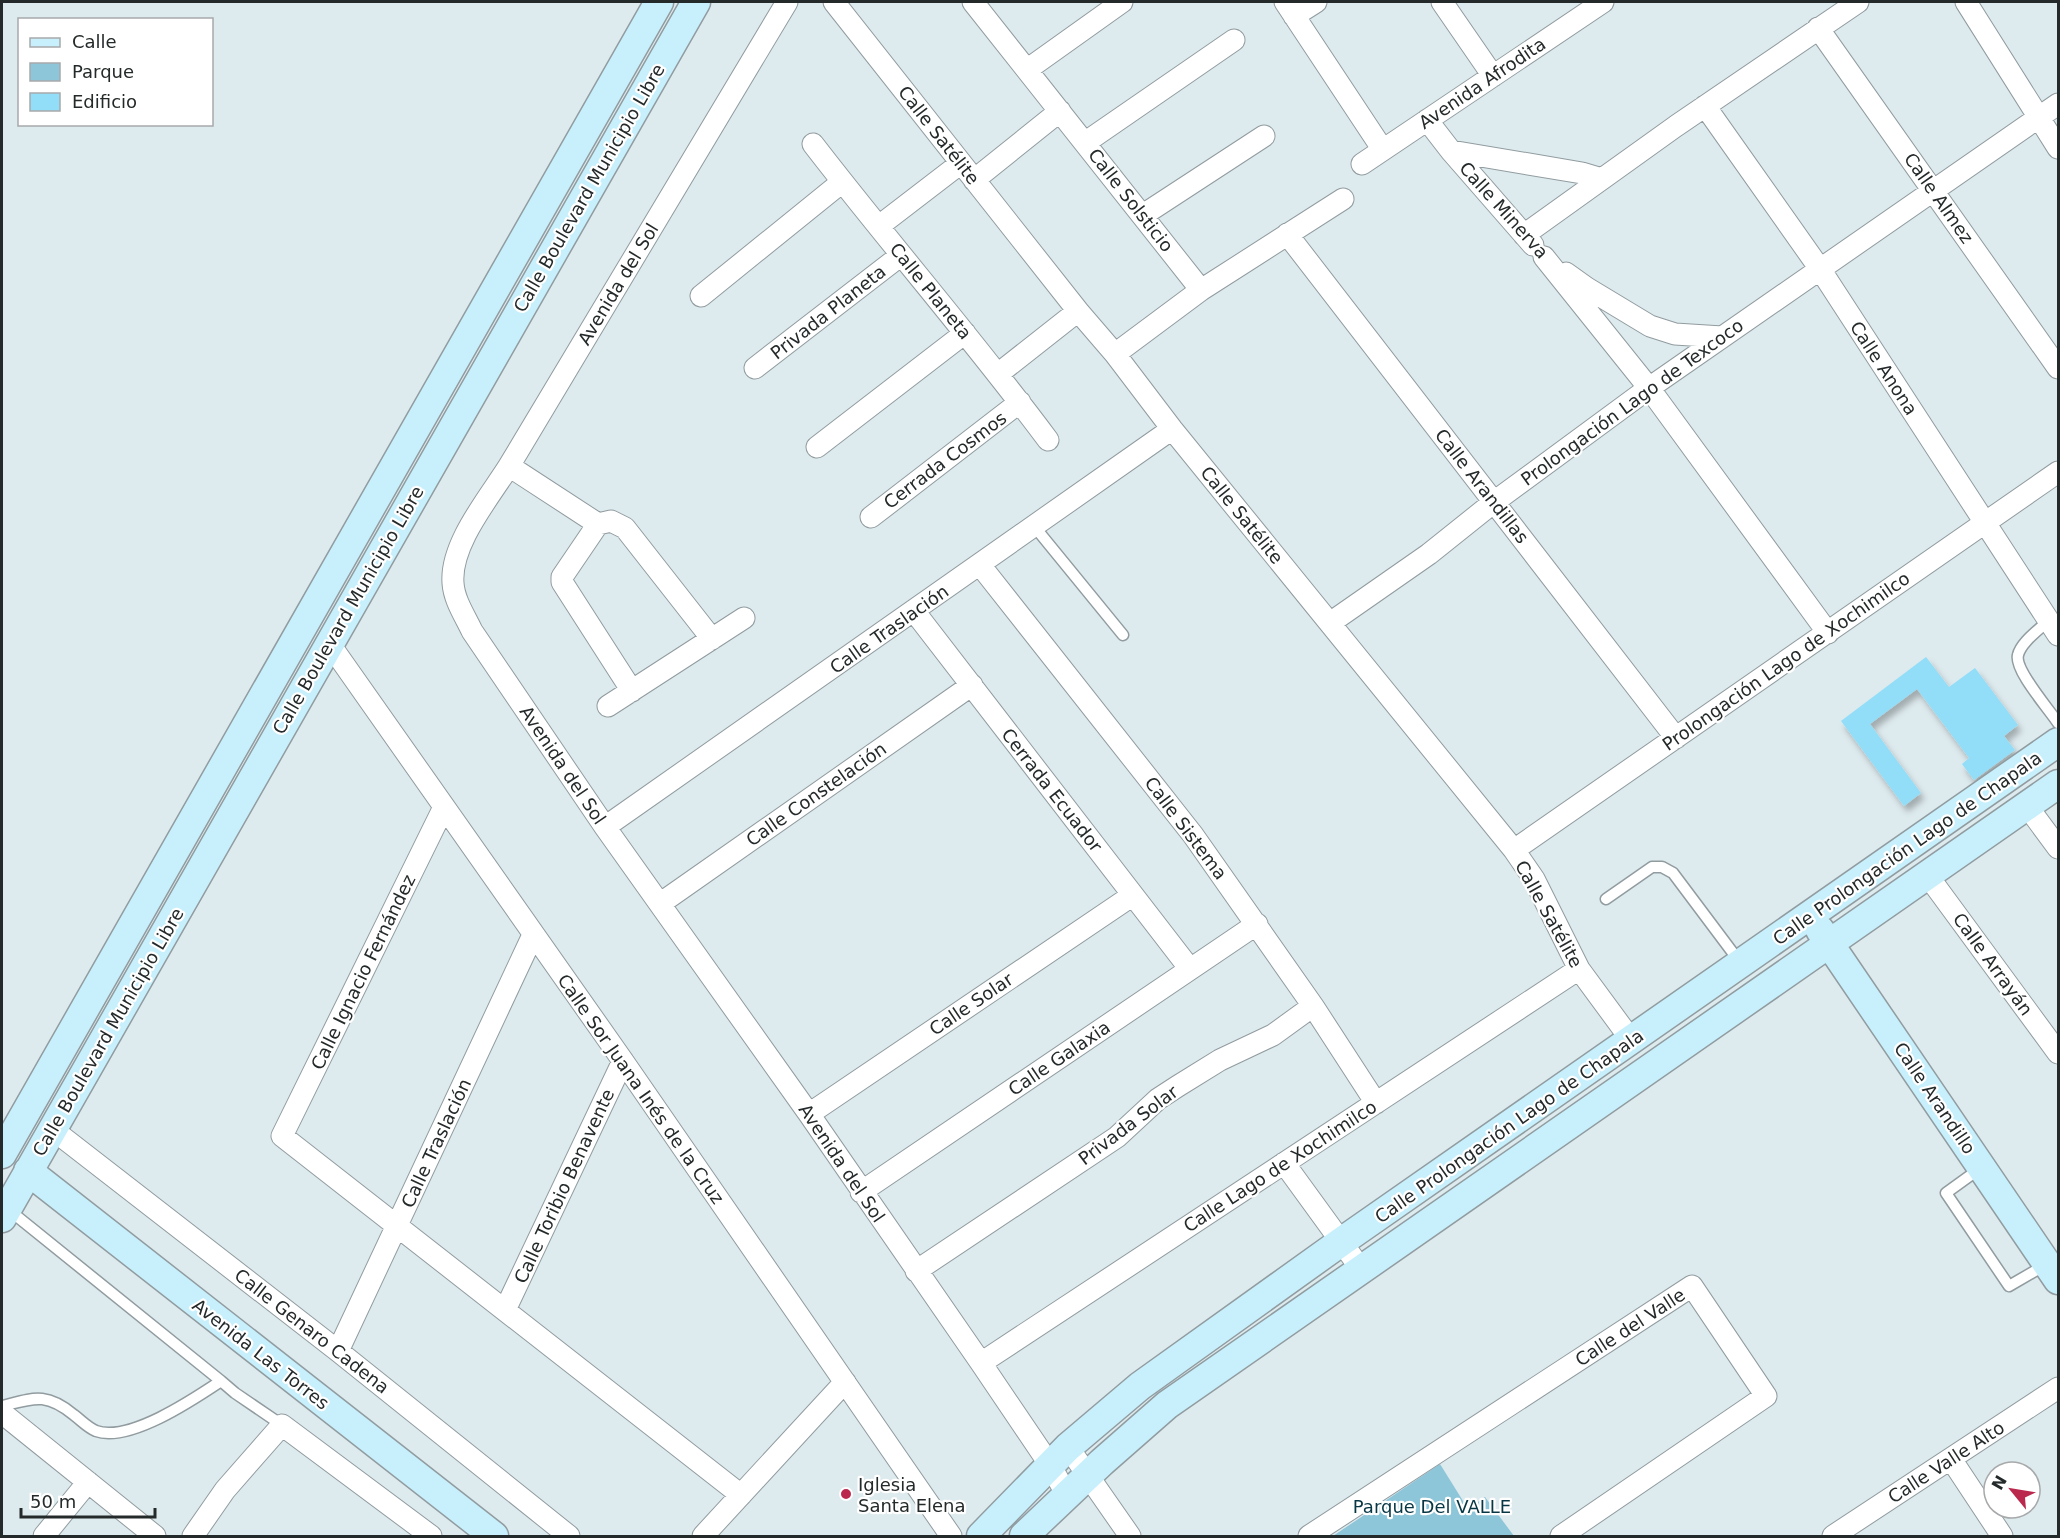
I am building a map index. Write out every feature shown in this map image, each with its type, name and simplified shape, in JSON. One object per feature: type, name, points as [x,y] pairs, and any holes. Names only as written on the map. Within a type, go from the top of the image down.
[{"type":"main road","name":"Calle Boulevard Municipio Libre","points":[[2,1154],[659,2]]},
{"type":"main road","name":"Calle Boulevard Municipio Libre","points":[[4,1213],[696,2]]},
{"type":"main road","name":"Calle Prolongación Lago de Chapala","points":[[981,1536],[1059,1456],[1140,1386],[1341,1242],[2058,742]]},
{"type":"main road","name":"Calle Prolongación Lago de Chapala","points":[[1023,1536],[1087,1475],[1167,1405],[2058,784]]},
{"type":"main road","name":"Calle Arandillo","points":[[1810,916],[2053,1272]]},
{"type":"main road","name":"Avenida Las Torres","points":[[28,1171],[494,1536]]},
{"type":"street","name":"Avenida del Sol","points":[[787,2],[509,466],[473,521],[454,565],[453,584],[472,631],[605,827],[661,903],[981,1363],[1059,1456],[1067,1495]]},
{"type":"street","name":"Calle Satélite","points":[[834,2],[1078,312],[1115,354],[1172,429],[1514,850],[1534,879],[1579,969],[1632,1041]]},
{"type":"street","name":"Calle Solsticio","points":[[974,2],[1202,290]]},
{"type":"street","points":[[1028,69],[1122,2]]},
{"type":"street","points":[[1316,2],[1290,9],[1383,150]]},
{"type":"street","points":[[1442,2],[1493,76]]},
{"type":"street","name":"Avenida Afrodita","points":[[1362,164],[1603,2]]},
{"type":"street","points":[[1524,235],[1704,106],[1858,2]]},
{"type":"street","points":[[1966,2],[2058,148]]},
{"type":"street","name":"Calle Almez","points":[[1818,28],[2058,368]]},
{"type":"street","points":[[1086,142],[1234,40]]},
{"type":"street","name":"Prolongación Lago de Texcoco","points":[[1330,623],[1429,554],[1494,502],[1649,388],[2058,104]]},
{"type":"street","name":"Calle Anona","points":[[1704,106],[1820,269],[2054,627]]},
{"type":"street","points":[[974,180],[1060,111]]},
{"type":"street","name":"Calle Minerva","points":[[1427,120],[1450,151],[1524,235],[1544,256],[1587,288],[1650,326],[1675,334],[1722,337]]},
{"type":"street","points":[[1143,215],[1264,136]]},
{"type":"street","name":"Calle Planeta","points":[[813,144],[879,226],[900,256],[998,374],[1048,440]]},
{"type":"street","points":[[1450,151],[1582,173],[1602,179]]},
{"type":"street","points":[[879,226],[961,163]]},
{"type":"street","points":[[701,296],[842,182]]},
{"type":"street","points":[[1115,354],[1202,290],[1343,199]]},
{"type":"street","name":"Calle Arandillas","points":[[1287,234],[1676,738]]},
{"type":"street","name":"Privada Planeta","points":[[755,368],[900,256]]},
{"type":"street","points":[[1544,256],[1649,388],[1828,633]]},
{"type":"street","points":[[998,374],[1078,312]]},
{"type":"street","points":[[817,447],[965,333]]},
{"type":"street","name":"Cerrada Cosmos","points":[[870,517],[1020,402]]},
{"type":"street","name":"Calle Traslación","points":[[605,827],[1172,429]]},
{"type":"street","points":[[509,466],[598,524]]},
{"type":"street","name":"Prolongación Lago de Xochimilco","points":[[1514,850],[2058,472]]},
{"type":"street","points":[[632,691],[562,582],[562,577],[598,524],[611,521],[625,528],[712,639]]},
{"type":"street","name":"Calle Sistema","points":[[980,565],[1194,835],[1313,1006],[1376,1103]]},
{"type":"street","name":"Cerrada Ecuador","points":[[915,611],[1190,969]]},
{"type":"street","points":[[608,706],[744,618]]},
{"type":"street","name":"Calle Sor Juana Inés de la Cruz","points":[[329,643],[845,1382],[948,1535]]},
{"type":"street","name":"Calle Constelación","points":[[661,903],[972,685]]},
{"type":"street","points":[[2027,806],[2058,848]]},
{"type":"street","name":"Calle Ignacio Fernández","points":[[397,1226],[282,1136],[444,807]]},
{"type":"street","name":"Calle Arrayán","points":[[1928,876],[2058,1053]]},
{"type":"street","name":"Calle Solar","points":[[809,1114],[1133,895]]},
{"type":"street","name":"Calle Galaxia","points":[[861,1192],[1257,924]]},
{"type":"street","name":"Calle Traslación","points":[[338,1351],[533,935]]},
{"type":"street","name":"Calle Lago de Xochimilco","points":[[981,1363],[1579,969]]},
{"type":"street","name":"Privada Solar","points":[[916,1271],[1117,1137],[1158,1099],[1220,1060],[1273,1035],[1313,1006]]},
{"type":"street","name":"Calle Toribio Benavente","points":[[505,1310],[622,1061]]},
{"type":"street","name":"Calle Genaro Cadena","points":[[52,1129],[338,1351],[569,1536]]},
{"type":"street","points":[[1284,1163],[1361,1269]]},
{"type":"street","points":[[397,1226],[741,1495]]},
{"type":"street","name":"Calle del Valle","points":[[1309,1536],[1692,1286],[1766,1396],[1561,1536]]},
{"type":"street","points":[[703,1536],[845,1382]]},
{"type":"street","name":"Calle Valle Alto","points":[[1833,1536],[2058,1388]]},
{"type":"street","points":[[2,1413],[155,1536]]},
{"type":"street","points":[[193,1536],[225,1490],[282,1425],[431,1536]]},
{"type":"street","points":[[1059,1456],[1087,1475],[1130,1536]]},
{"type":"street","points":[[1951,1459],[2002,1536]]},
{"type":"street","points":[[44,1536],[88,1482]]},
{"type":"lane","points":[[1034,526],[1123,635]]},
{"type":"lane","points":[[2054,627],[2022,646],[2017,656],[2019,668],[2058,723]]},
{"type":"lane","points":[[1606,899],[1652,867],[1662,867],[1672,873],[1742,964]]},
{"type":"lane","points":[[1982,1167],[1946,1193],[2009,1286],[2053,1272]]},
{"type":"lane","points":[[4,1213],[235,1393],[282,1425]]},
{"type":"lane","points":[[2,1406],[47,1398],[59,1404],[87,1427],[99,1432],[117,1433],[172,1412],[221,1381]]},
{"type":"green space","name":"Parque Del VALLE","points":[[1440,1464],[1468,1509],[1485,1497],[1514,1536],[1333,1536]]},
{"type":"building","points":[[1926,657],[1949,687],[1975,668],[2018,725],[2004,736],[2015,750],[1974,780],[1962,764],[1969,758],[1917,689],[1870,724],[1921,793],[1904,806],[1841,721]]},
{"type":"place","name":"Iglesia Santa Elena","points":[[846,1494]]}]
